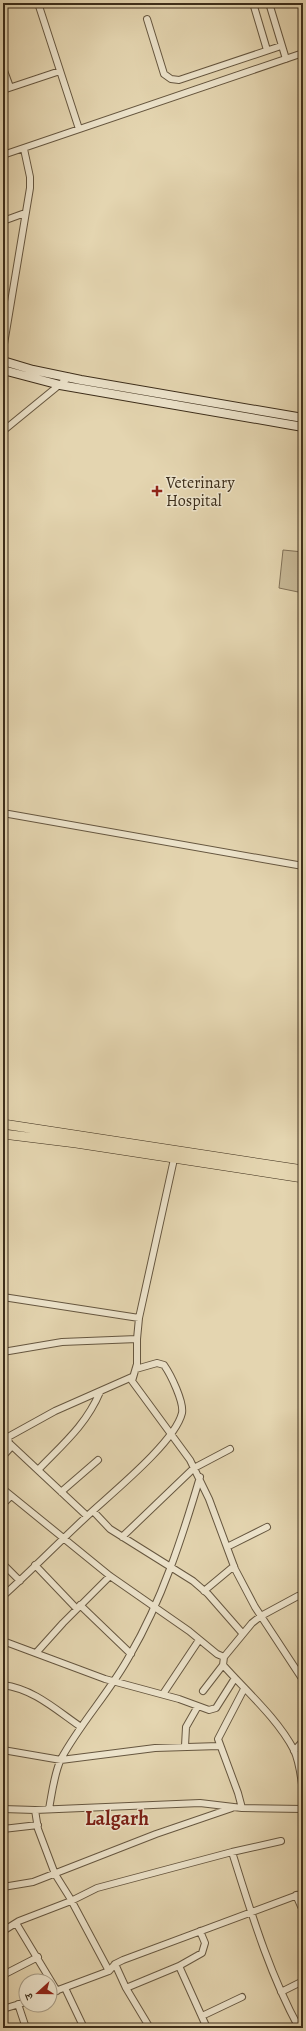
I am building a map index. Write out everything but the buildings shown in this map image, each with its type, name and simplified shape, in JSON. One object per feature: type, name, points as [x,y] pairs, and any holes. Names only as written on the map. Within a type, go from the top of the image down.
[{"type":"main road","points":[[3,1124],[303,1170]]},
{"type":"main road","points":[[3,1134],[76,1143],[303,1178]]},
{"type":"street","points":[[38,3],[79,129]]},
{"type":"street","points":[[253,3],[267,50]]},
{"type":"street","points":[[269,3],[286,59]]},
{"type":"street","points":[[147,20],[164,74],[171,80],[179,80],[281,46]]},
{"type":"street","points":[[3,155],[303,53]]},
{"type":"street","points":[[3,68],[10,87]]},
{"type":"street","points":[[3,90],[60,71]]},
{"type":"street","points":[[3,350],[30,188],[30,177],[24,149]]},
{"type":"street","points":[[3,221],[25,213]]},
{"type":"street","points":[[3,360],[33,370],[69,377],[303,418]]},
{"type":"street","points":[[3,370],[60,385],[303,427]]},
{"type":"street","points":[[3,431],[69,377]]},
{"type":"street","points":[[3,813],[303,866]]},
{"type":"street","points":[[174,1159],[139,1318],[136,1369],[132,1377],[133,1384],[171,1432],[200,1477],[234,1566],[261,1616],[303,1680]]},
{"type":"street","points":[[3,1297],[139,1318]]},
{"type":"street","points":[[3,1352],[62,1342],[137,1338]]},
{"type":"street","points":[[3,1596],[93,1510],[120,1488],[171,1432],[182,1413],[179,1397],[168,1370],[164,1365],[157,1363],[136,1369]]},
{"type":"street","points":[[87,1516],[12,1446],[6,1437],[54,1411],[132,1377]]},
{"type":"street","points":[[38,1470],[82,1425],[90,1414],[100,1392]]},
{"type":"street","points":[[3,1456],[12,1446]]},
{"type":"street","points":[[122,1537],[194,1468],[230,1448]]},
{"type":"street","points":[[61,1492],[98,1460]]},
{"type":"street","points":[[49,1809],[54,1780],[61,1760],[81,1727],[115,1682],[131,1654],[154,1606],[178,1550],[200,1477]]},
{"type":"street","points":[[3,1489],[62,1539],[110,1576],[154,1606],[217,1654],[224,1657]]},
{"type":"street","points":[[3,1504],[11,1496]]},
{"type":"street","points":[[93,1510],[110,1528],[122,1537],[193,1581],[243,1634]]},
{"type":"street","points":[[227,1547],[267,1527]]},
{"type":"street","points":[[3,1564],[20,1581]]},
{"type":"street","points":[[35,1566],[131,1654]]},
{"type":"street","points":[[204,1591],[234,1566]]},
{"type":"street","points":[[36,1653],[78,1607],[110,1576]]},
{"type":"street","points":[[203,1691],[223,1665],[224,1657],[243,1634],[261,1616],[298,1596]]},
{"type":"street","points":[[163,1694],[199,1640]]},
{"type":"street","points":[[3,1641],[115,1682],[163,1694],[209,1710],[216,1708],[235,1678]]},
{"type":"street","points":[[223,1665],[274,1722],[294,1751],[300,1772],[303,1792]]},
{"type":"street","points":[[3,1685],[17,1687],[35,1695],[81,1727]]},
{"type":"street","points":[[242,1808],[238,1793],[219,1746],[219,1735],[244,1689]]},
{"type":"street","points":[[185,1746],[186,1727],[198,1706]]},
{"type":"street","points":[[294,1751],[303,1741]]},
{"type":"street","points":[[3,1750],[61,1760],[155,1748],[219,1746]]},
{"type":"street","points":[[3,1809],[35,1810],[200,1803],[242,1808],[303,1809]]},
{"type":"street","points":[[3,1888],[33,1882],[156,1834],[234,1807]]},
{"type":"street","points":[[35,1810],[38,1826],[55,1874],[109,1971]]},
{"type":"street","points":[[3,1829],[38,1826]]},
{"type":"street","points":[[3,1931],[16,1923],[71,1901],[97,1888],[232,1852],[281,1841]]},
{"type":"street","points":[[232,1852],[251,1911],[281,1992],[299,2028]]},
{"type":"street","points":[[58,1991],[109,1971],[115,1964],[200,1930],[303,1893]]},
{"type":"street","points":[[296,1896],[303,1911]]},
{"type":"street","points":[[16,1923],[47,1973]]},
{"type":"street","points":[[126,1988],[179,1966],[202,1953],[205,1943],[200,1930]]},
{"type":"street","points":[[3,1975],[38,1957]]},
{"type":"street","points":[[115,1964],[126,1988],[150,2028]]},
{"type":"street","points":[[179,1966],[207,2028]]},
{"type":"street","points":[[281,1992],[303,1981]]},
{"type":"street","points":[[64,1988],[84,2028]]},
{"type":"street","points":[[202,2016],[242,1997]]},
{"type":"street","points":[[3,2009],[18,2004]]},
{"type":"street","points":[[21,2013],[26,2028]]},
{"type":"shaded area","points":[[283,550],[303,552],[303,593],[279,588]]},
{"type":"place","name":"Veterinary Hospital","points":[[157,491]]},
{"type":"district","name":"Lalgarh","points":[[117,1818]]}]
